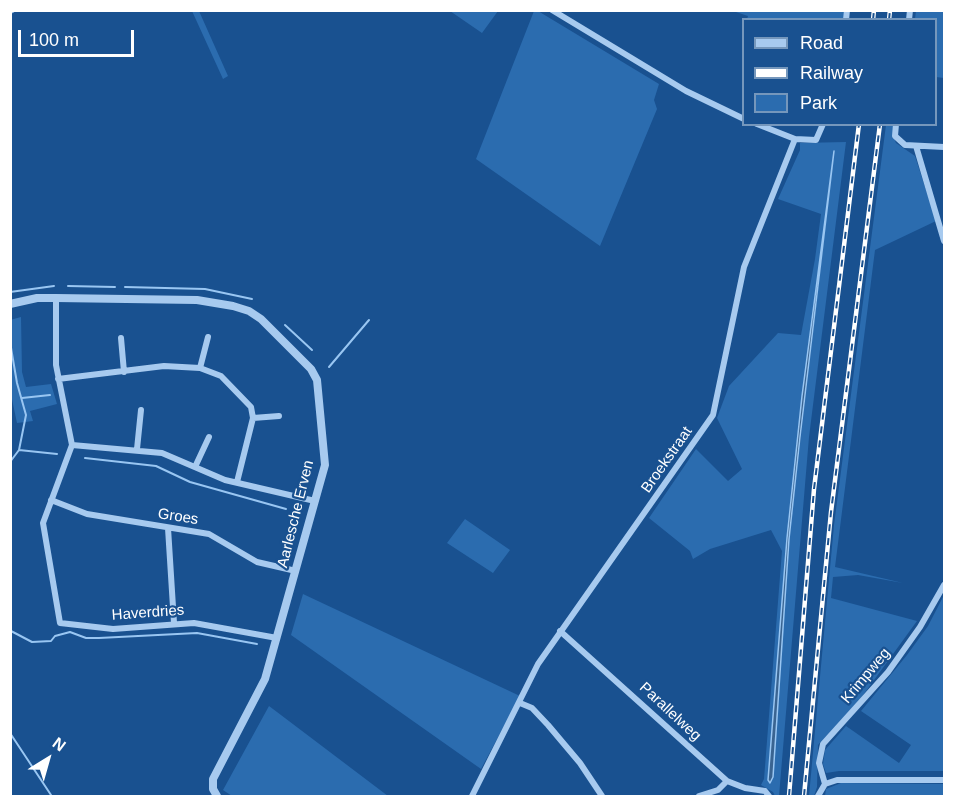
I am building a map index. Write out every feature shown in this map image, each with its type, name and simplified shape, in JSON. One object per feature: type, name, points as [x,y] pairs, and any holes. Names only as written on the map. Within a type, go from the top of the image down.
[{"type":"street","points":[[552,10],[686,91],[742,118]]},
{"type":"street","points":[[762,126],[795,139],[816,140],[822,126]]},
{"type":"street","points":[[896,126],[895,136],[898,142],[916,146],[945,147]]},
{"type":"street","name":"Broekstraat","points":[[472,796],[538,664],[713,415],[744,267],[795,139]]},
{"type":"street","points":[[916,146],[945,241]]},
{"type":"street","points":[[56,297],[58,379],[72,445],[162,453],[225,480],[315,501]]},
{"type":"street","name":"Aarlesche Erven","points":[[10,304],[37,298],[56,297],[197,300],[241,308],[261,319],[311,369],[317,380],[325,465],[265,680],[213,779],[217,796]]},
{"type":"street","points":[[200,368],[208,337]]},
{"type":"street","points":[[121,338],[124,372]]},
{"type":"street","points":[[58,379],[164,366],[200,368],[221,376],[251,407],[253,418],[237,482]]},
{"type":"street","points":[[137,449],[141,410]]},
{"type":"street","points":[[253,418],[279,416]]},
{"type":"street","points":[[195,467],[209,437]]},
{"type":"street","name":"Haverdries","points":[[72,445],[43,523],[60,623],[112,629],[174,623],[233,628],[277,638]]},
{"type":"street","name":"Groes","points":[[51,500],[87,514],[209,534],[257,562],[296,571]]},
{"type":"street","points":[[168,528],[174,623]]},
{"type":"street","name":"Krimpweg","points":[[825,784],[819,763],[823,744],[888,672],[920,627],[945,585]]},
{"type":"street","name":"Parallelweg","points":[[560,631],[727,781],[745,788],[765,791],[770,796]]},
{"type":"street","points":[[520,703],[532,708],[548,725],[580,763],[602,796]]},
{"type":"street","points":[[818,796],[825,784],[837,780],[945,780]]},
{"type":"street","points":[[699,796],[718,790],[727,781]]},
{"type":"green space","points":[[192,11],[199,11],[228,76],[223,79]]},
{"type":"green space","points":[[450,11],[498,11],[482,33]]},
{"type":"green space","points":[[534,11],[538,11],[659,84],[654,100],[657,109],[600,246],[476,159]]},
{"type":"green space","points":[[733,11],[845,11],[844,18],[747,18],[748,16]]},
{"type":"green space","points":[[916,11],[944,11],[944,78],[937,77],[937,18],[915,18]]},
{"type":"green space","points":[[886,126],[893,126],[896,143],[915,156],[936,221],[875,250],[835,567],[903,583],[858,575],[833,577],[831,598],[917,621],[861,698],[818,745],[817,787],[814,796],[809,796],[834,525]]},
{"type":"green space","points":[[846,142],[809,437],[779,796],[775,796],[773,792],[761,785],[764,779],[782,551],[771,530],[710,549],[693,559],[690,551],[649,518],[696,449],[728,481],[742,469],[717,418],[729,386],[778,333],[801,335],[821,214],[778,199],[800,150],[800,143]],"holes":[[[834,151],[789,539],[773,778],[770,783],[768,780],[787,538],[802,396]]]},
{"type":"green space","points":[[21,317],[22,372],[26,387],[51,384],[57,404],[30,411],[33,421],[17,423],[10,390],[10,320]]},
{"type":"green space","points":[[465,519],[510,550],[493,573],[447,543]]},
{"type":"green space","points":[[303,594],[520,696],[481,769],[291,635]]},
{"type":"green space","points":[[944,595],[944,771],[826,773],[823,764],[825,750],[846,726],[899,763],[911,745],[861,711],[928,626]]},
{"type":"green space","points":[[269,706],[388,796],[232,796],[223,790]]},
{"type":"green space","points":[[841,783],[944,784],[944,796],[825,796],[826,789]]},
{"type":"shaded area","points":[[834,151],[789,539],[773,777],[770,783],[768,780],[787,538],[802,396]]},
{"type":"waterway","points":[[10,261],[11,132]]},
{"type":"waterway","points":[[10,292],[54,286]]},
{"type":"waterway","points":[[68,286],[115,287]]},
{"type":"waterway","points":[[125,287],[205,289],[252,299]]},
{"type":"waterway","points":[[329,367],[369,320]]},
{"type":"waterway","points":[[285,325],[312,350]]},
{"type":"waterway","points":[[10,342],[17,383],[26,415],[19,450],[10,462]]},
{"type":"waterway","points":[[22,398],[50,395]]},
{"type":"waterway","points":[[19,450],[57,454]]},
{"type":"waterway","points":[[85,458],[156,466],[190,482],[286,509]]},
{"type":"waterway","points":[[11,631],[32,642],[51,641],[55,636],[70,632],[86,638],[197,633],[257,644]]},
{"type":"waterway","points":[[10,733],[51,795]]},
{"type":"railway","points":[[873,18],[874,10]]},
{"type":"railway","points":[[889,18],[890,10]]},
{"type":"railway","points":[[789,796],[814,489],[859,126]]},
{"type":"railway","points":[[804,796],[831,512],[880,126]]}]
